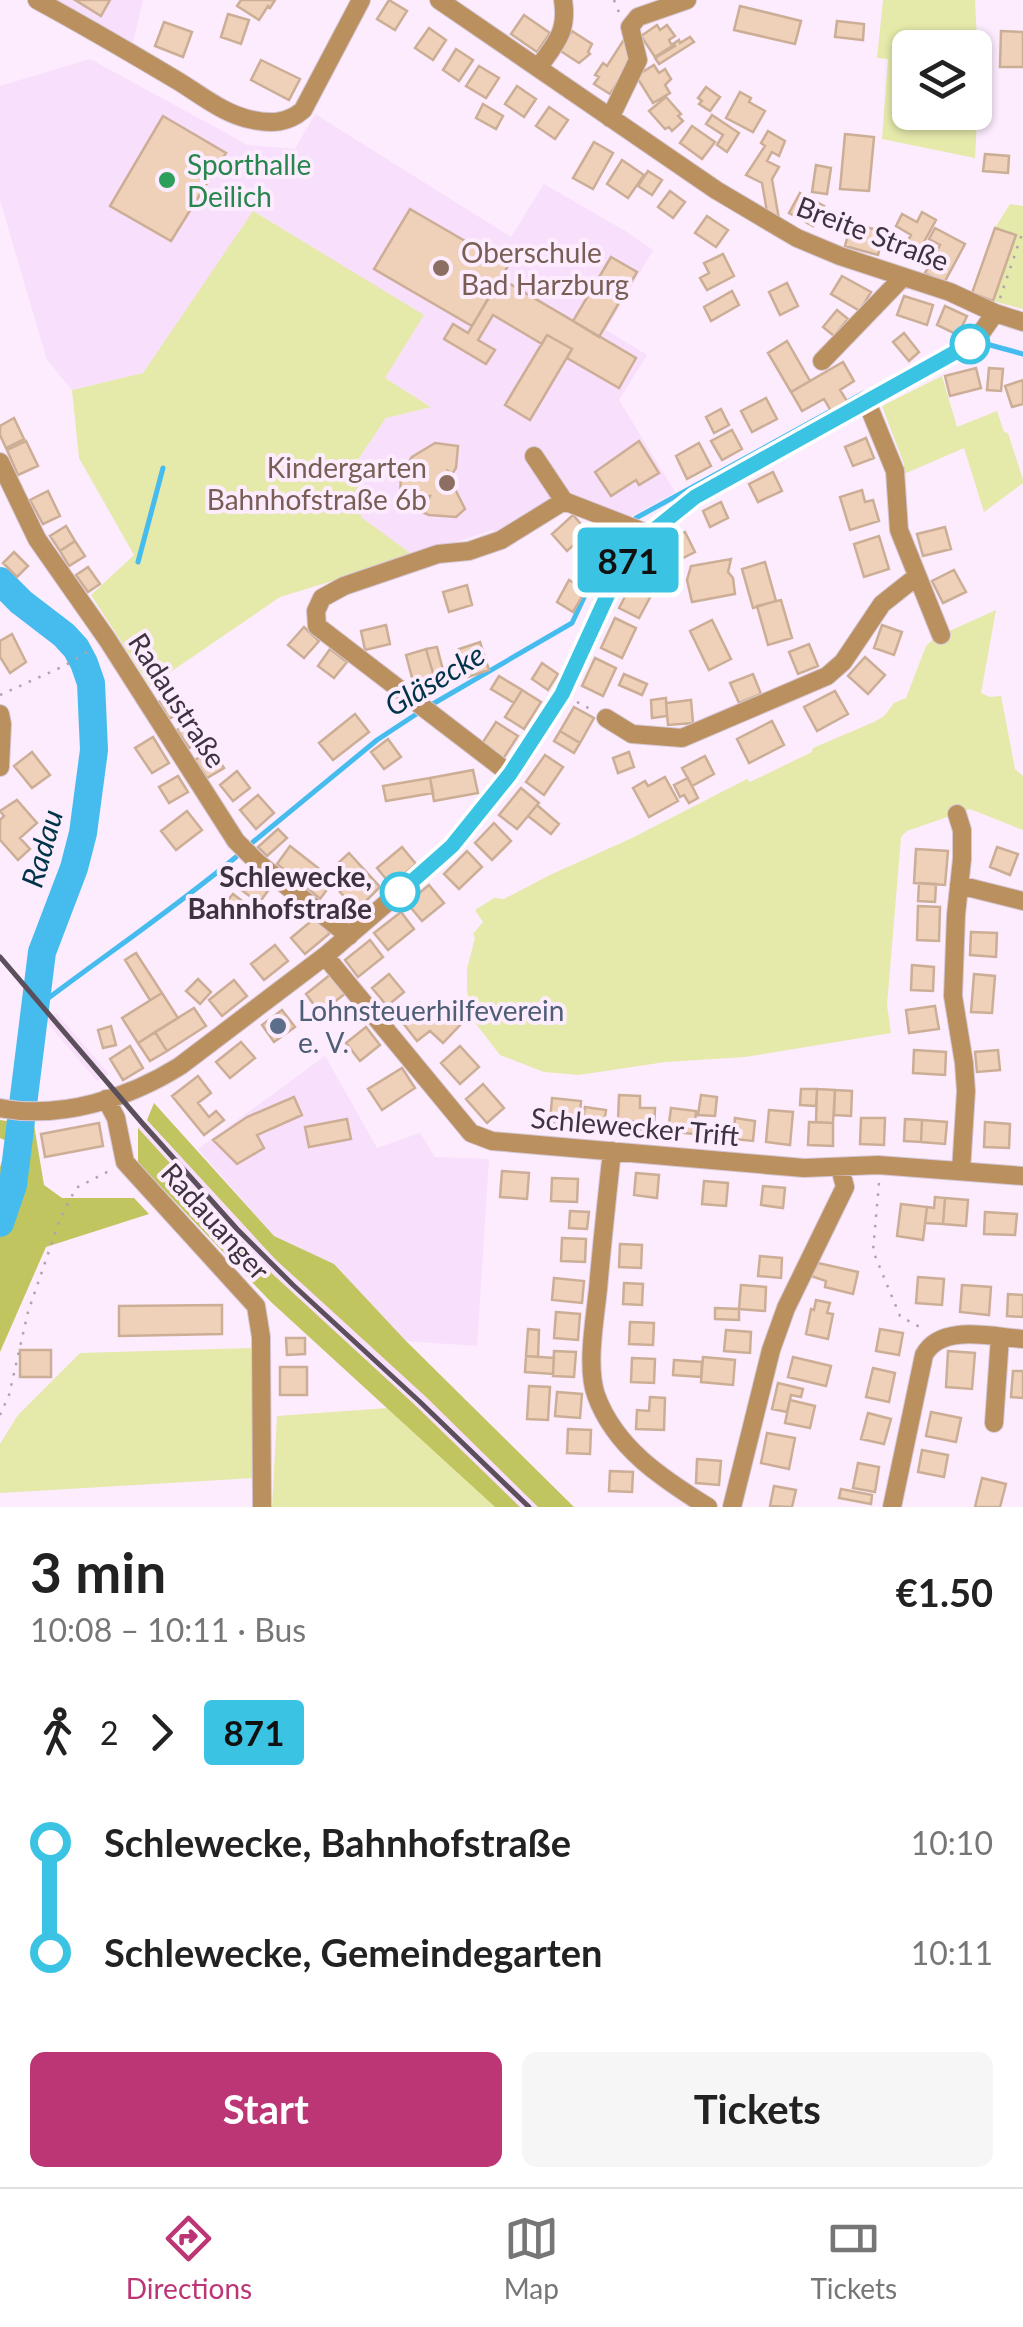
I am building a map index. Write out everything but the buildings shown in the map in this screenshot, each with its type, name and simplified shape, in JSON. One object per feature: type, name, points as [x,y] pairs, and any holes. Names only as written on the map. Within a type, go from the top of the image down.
[{"type":"street","points":[[37,0],[234,115],[267,122],[283,122],[303,110],[361,0]]},
{"type":"street","name":"Breite Straße","points":[[440,0],[716,190],[797,238],[1023,322]]},
{"type":"street","points":[[538,68],[564,28],[562,0]]},
{"type":"street","points":[[610,118],[638,60],[630,27],[638,17],[687,0]]},
{"type":"street","points":[[822,362],[903,276]]},
{"type":"street","points":[[1,1108],[23,1112],[76,1107],[125,1094],[157,1080],[326,956],[452,846],[510,774],[562,694],[614,581],[649,534],[695,497],[970,344],[995,313]]},
{"type":"street","points":[[866,400],[895,471],[898,530],[941,635]]},
{"type":"street","points":[[534,456],[564,501],[649,534]]},
{"type":"street","name":"Radaustraße","points":[[0,462],[37,539],[236,842],[349,936]]},
{"type":"street","points":[[510,774],[318,626],[316,611],[322,598],[344,586],[438,554],[469,551],[501,540],[564,501]]},
{"type":"street","points":[[606,718],[632,734],[682,738],[827,676],[843,662],[882,604],[916,577]]},
{"type":"street","points":[[0,714],[0,766]]},
{"type":"street","points":[[957,814],[962,830],[953,996],[966,1078],[961,1171]]},
{"type":"street","points":[[960,885],[1023,902]]},
{"type":"street","name":"Schlewecker Trift","points":[[326,956],[471,1133],[492,1141],[804,1168],[878,1165],[1023,1176]]},
{"type":"street","name":"Radauanger","points":[[106,1099],[116,1118],[126,1162],[256,1306],[261,1337],[262,1507]]},
{"type":"street","points":[[612,1151],[595,1316],[595,1394],[618,1434],[638,1458],[708,1507]]},
{"type":"street","points":[[732,1507],[771,1350],[786,1308],[845,1188],[840,1168]]},
{"type":"street","points":[[892,1507],[928,1346],[955,1334],[1023,1339]]},
{"type":"street","points":[[994,1422],[1000,1337]]},
{"type":"path","points":[[995,313],[1022,234]]},
{"type":"path","points":[[0,695],[87,652]]},
{"type":"path","points":[[562,694],[606,718]]},
{"type":"path","points":[[0,1414],[9,1395],[28,1312],[60,1219],[76,1188],[126,1162]]},
{"type":"path","points":[[879,1177],[873,1252],[900,1316],[939,1338]]},
{"type":"shaded area","points":[[55,0],[143,0],[133,42]]},
{"type":"shaded area","points":[[90,59],[248,145],[295,149],[315,114],[511,237],[544,184],[653,250],[606,330],[647,355],[619,400],[675,492],[625,520],[566,497],[501,533],[492,530],[414,556],[360,517],[357,461],[386,418],[430,406],[385,378],[423,316],[254,211],[143,373],[72,390],[47,360],[0,200],[0,86]]},
{"type":"shaded area","points":[[56,1013],[109,1074],[97,1081],[45,1020]]},
{"type":"shaded area","points":[[325,1056],[377,1148],[420,1133],[435,1157],[489,1159],[477,1346],[406,1341],[334,1264],[274,1236],[198,1149]]},
{"type":"shaded area","points":[[147,1120],[275,1259],[425,1396],[538,1507],[520,1507],[265,1267],[138,1128]]},
{"type":"green space","points":[[883,0],[975,0],[976,30],[892,30],[892,130],[976,130],[975,158],[882,139],[888,59],[877,58]]},
{"type":"green space","points":[[1010,204],[1023,206],[1023,309],[993,301],[1016,236],[995,228]]},
{"type":"green space","points":[[253,211],[424,315],[385,378],[431,407],[386,418],[357,461],[361,517],[414,556],[280,597],[150,686],[91,595],[134,555],[79,458],[72,390],[143,373]]},
{"type":"green space","points":[[942,376],[957,427],[997,411],[1023,480],[984,512],[964,448],[904,474],[904,464],[882,406]]},
{"type":"green space","points":[[996,610],[981,693],[1001,696],[1015,769],[1023,776],[1023,830],[970,809],[907,831],[901,837],[887,1005],[891,1033],[745,1057],[665,1062],[579,1075],[544,1072],[500,1055],[473,1020],[467,991],[473,934],[483,922],[475,910],[874,722],[894,703],[906,698],[926,646],[936,637]]},
{"type":"green space","points":[[154,1103],[274,1236],[334,1264],[574,1507],[538,1507],[425,1396],[275,1259],[147,1120]]},
{"type":"green space","points":[[0,1120],[34,1125],[44,1185],[62,1198],[134,1198],[149,1214],[46,1247],[0,1352],[0,1167],[9,1142],[0,1138]]},
{"type":"green space","points":[[138,1128],[265,1267],[520,1507],[495,1507],[271,1302],[138,1163]]},
{"type":"green space","points":[[252,1348],[254,1478],[0,1493],[0,1444],[18,1415],[80,1353]]},
{"type":"green space","points":[[388,1408],[495,1507],[272,1507],[277,1416]]},
{"type":"waterway","name":"Gläsecke","points":[[990,345],[1023,354]]},
{"type":"waterway","name":"Gläsecke","points":[[636,518],[862,394]]},
{"type":"waterway","points":[[138,562],[163,468]]},
{"type":"waterway","name":"Gläsecke","points":[[431,705],[572,623],[612,538]]},
{"type":"waterway","name":"Radau","points":[[0,581],[76,648],[91,683],[94,750],[83,833],[74,868],[42,952],[13,1185],[0,1223]]},
{"type":"waterway","name":"Gläsecke","points":[[253,842],[377,740],[421,711]]},
{"type":"waterway","name":"Gläsecke","points":[[34,1009],[236,857]]},
{"type":"railway","points":[[0,957],[237,1229],[529,1507]]},
{"type":"bus line","name":"871","points":[[400,892],[452,846],[510,774],[562,694],[614,581],[649,534],[695,497],[970,344]]},
{"type":"place","name":"Sporthalle Deilich","points":[[167,180]]},
{"type":"place","name":"Oberschule Bad Harzburg","points":[[441,268]]},
{"type":"place","name":"Kindergarten Bahnhofstraße 6b","points":[[447,483]]},
{"type":"place","name":"Schlewecke, Bahnhofstraße","points":[[400,892]]},
{"type":"place","name":"Lohnsteuerhilfeverein e. V.","points":[[278,1026]]}]
